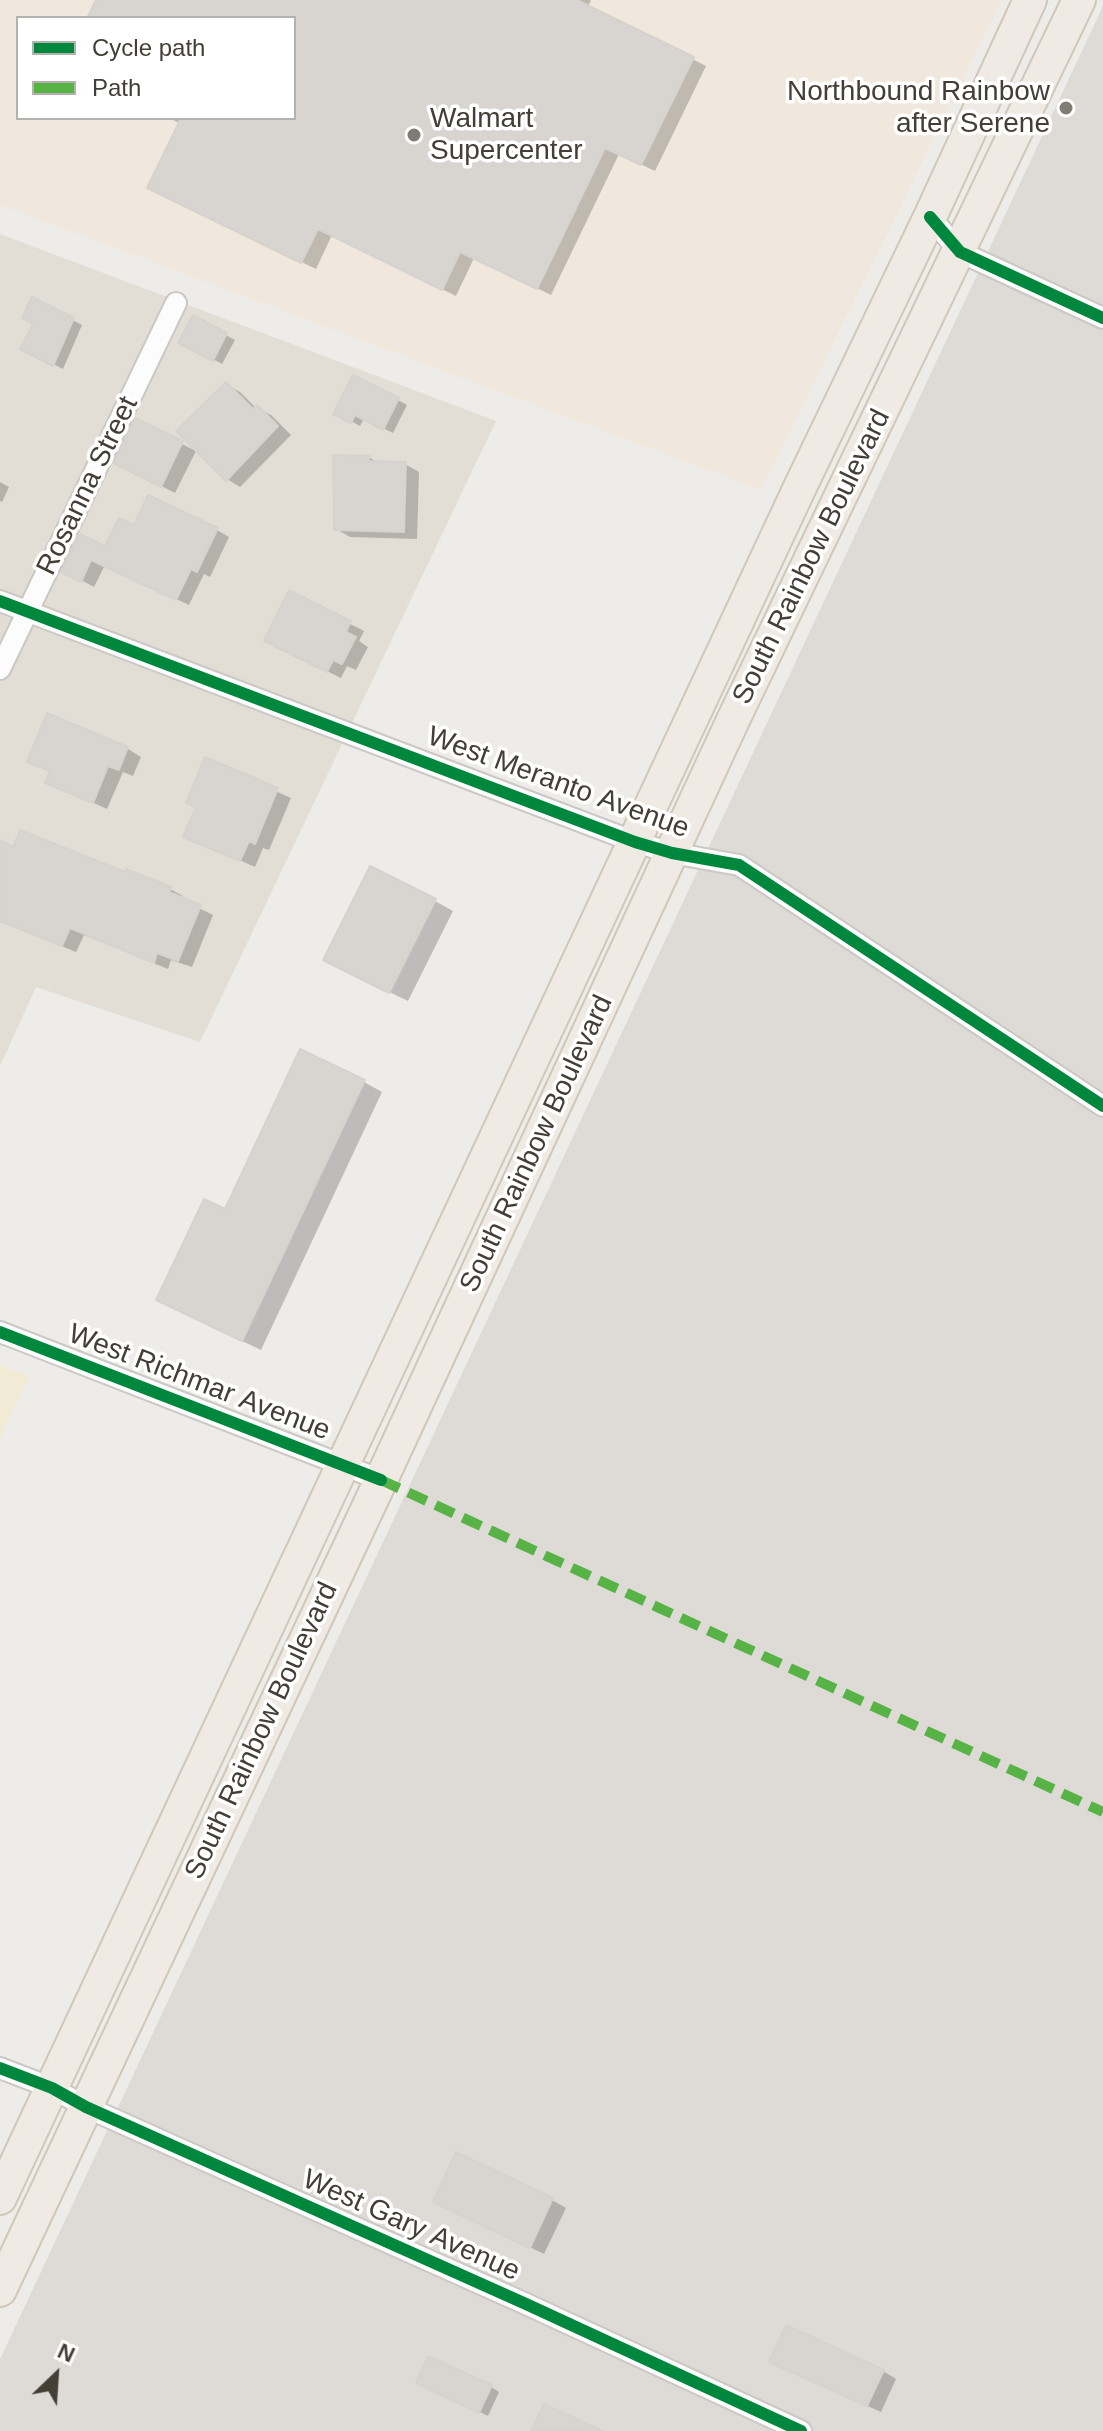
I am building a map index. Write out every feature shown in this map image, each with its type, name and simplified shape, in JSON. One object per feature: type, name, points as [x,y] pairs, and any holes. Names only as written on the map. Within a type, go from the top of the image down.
[{"type":"main road","name":"South Rainbow Boulevard","points":[[0,2198],[1030,0]]},
{"type":"main road","name":"South Rainbow Boulevard","points":[[0,2290],[747,691],[1079,0]]},
{"type":"street","points":[[930,217],[960,252],[1103,318]]},
{"type":"street","name":"Rosanna Street","points":[[0,669],[176,303]]},
{"type":"street","name":"West Meranto Avenue","points":[[0,601],[635,842],[672,853],[739,865],[1103,1106]]},
{"type":"street","name":"West Richmar Avenue","points":[[0,1332],[381,1480]]},
{"type":"street","name":"West Gary Avenue","points":[[0,2068],[52,2088],[86,2107],[801,2431]]},
{"type":"shaded area","points":[[0,0],[1002,0],[761,490],[0,205]]},
{"type":"shaded area","points":[[1103,6],[1103,2431],[0,2431],[0,2359]]},
{"type":"shaded area","points":[[0,234],[496,421],[200,1042],[36,987],[0,1066]]},
{"type":"sand","points":[[0,1365],[29,1376],[0,1439]]},
{"type":"building","name":"Walmart Supercenter","points":[[96,0],[577,0],[694,57],[641,165],[605,148],[537,289],[460,252],[442,290],[318,229],[301,263],[147,188],[180,120],[296,120],[296,16],[88,16]]},
{"type":"building","points":[[32,297],[74,318],[53,366],[20,349],[33,324],[22,318]]},
{"type":"building","points":[[193,315],[227,333],[213,361],[178,343]]},
{"type":"building","points":[[353,375],[399,398],[383,430],[355,415],[351,423],[333,414]]},
{"type":"building","points":[[226,382],[253,409],[257,405],[278,426],[226,481],[176,431]]},
{"type":"building","points":[[135,418],[183,441],[161,487],[113,463]]},
{"type":"building","points":[[333,455],[370,456],[368,461],[406,462],[404,532],[334,530]]},
{"type":"building","points":[[148,495],[218,528],[197,572],[191,569],[176,600],[91,560],[81,582],[61,572],[80,534],[105,546],[119,518],[134,525]]},
{"type":"building","points":[[289,590],[351,621],[346,632],[356,637],[342,664],[333,660],[327,672],[264,641]]},
{"type":"building","points":[[47,713],[128,747],[119,770],[108,766],[93,803],[45,783],[50,771],[27,762]]},
{"type":"building","points":[[205,757],[278,788],[255,844],[249,841],[240,861],[183,837],[196,807],[186,803]]},
{"type":"building","points":[[20,830],[171,887],[169,892],[201,905],[178,961],[157,953],[154,963],[70,928],[62,946],[0,921],[0,840],[13,847]]},
{"type":"building","points":[[370,866],[436,899],[389,993],[323,960]]},
{"type":"building","points":[[300,1049],[365,1080],[242,1341],[156,1300],[204,1199],[225,1209]]},
{"type":"building","points":[[456,2152],[553,2198],[530,2248],[433,2202]]},
{"type":"building","points":[[786,2325],[884,2370],[867,2406],[769,2362]]},
{"type":"building","points":[[428,2356],[492,2385],[479,2413],[416,2383]]},
{"type":"building","points":[[544,2404],[603,2431],[531,2431]]},
{"type":"marked path","points":[[381,1480],[1103,1812]]},
{"type":"cycle path","points":[[930,217],[960,252],[1103,318]]},
{"type":"cycle path","points":[[0,601],[635,842],[672,853],[739,865],[1103,1106]]},
{"type":"cycle path","points":[[0,1332],[381,1480]]},
{"type":"cycle path","points":[[0,2068],[52,2088],[86,2107],[801,2431]]},
{"type":"place","name":"Northbound Rainbow after Serene","points":[[1066,108]]},
{"type":"place","name":"Walmart Supercenter","points":[[414,135]]}]
